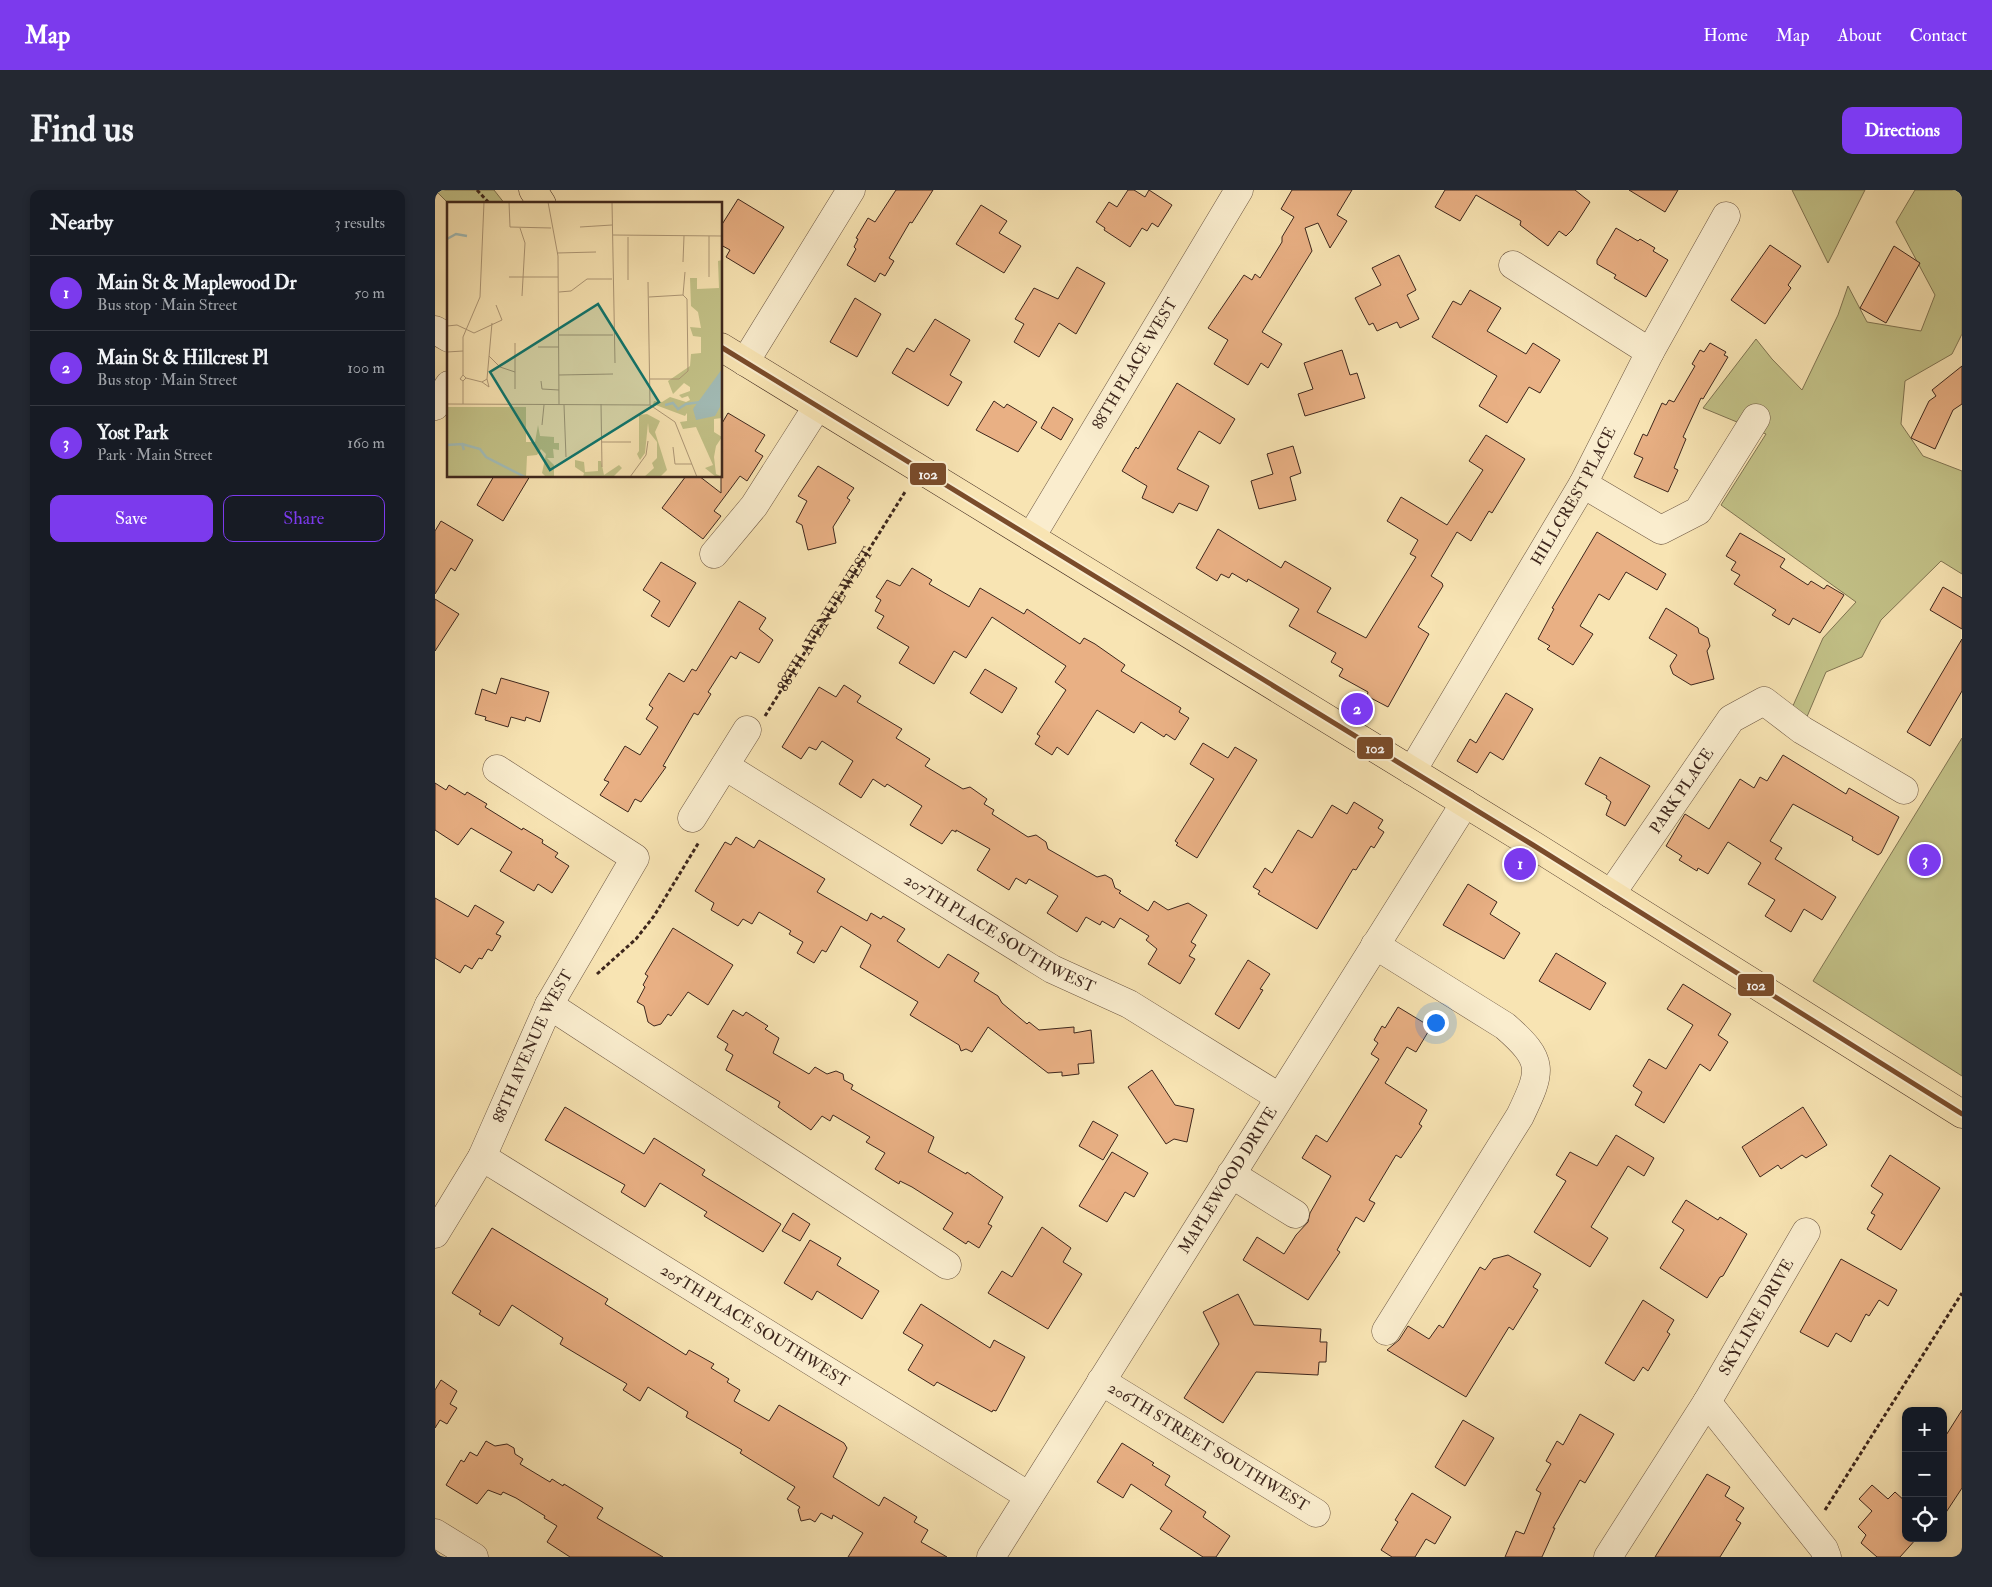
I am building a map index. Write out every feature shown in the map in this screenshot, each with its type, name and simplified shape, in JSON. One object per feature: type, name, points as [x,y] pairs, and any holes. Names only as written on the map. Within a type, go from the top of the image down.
[{"type":"main road","points":[[533,190],[542,202]]},
{"type":"main road","points":[[723,348],[1412,770],[1962,1114]]},
{"type":"street","points":[[745,362],[851,190]]},
{"type":"street","name":"88TH PLACE WEST","points":[[1031,537],[1239,190]]},
{"type":"street","name":"HILLCREST PLACE","points":[[1412,770],[1583,484],[1650,352],[1726,216]]},
{"type":"street","points":[[1513,265],[1650,352]]},
{"type":"street","points":[[435,330],[447,337]]},
{"type":"street","points":[[435,406],[447,388]]},
{"type":"street","points":[[714,554],[754,506],[817,407]]},
{"type":"street","points":[[1583,484],[1661,530],[1698,511],[1757,418]]},
{"type":"street","name":"PARK PLACE","points":[[1611,894],[1731,719],[1763,701],[1802,730],[1904,790]]},
{"type":"street","points":[[697,826],[725,766],[756,726]]},
{"type":"street","name":"207TH PLACE SOUTHWEST","points":[[725,766],[1052,969],[1129,1004],[1279,1097]]},
{"type":"street","name":"88TH AVENUE WEST","points":[[435,1234],[482,1157],[549,1006],[635,858],[497,769]]},
{"type":"street","name":"MAPLEWOOD DRIVE","points":[[991,1557],[1465,803]]},
{"type":"street","points":[[1375,945],[1505,1026],[1524,1042],[1537,1061],[1534,1086],[1520,1116],[1386,1331]]},
{"type":"street","points":[[549,1006],[947,1265]]},
{"type":"street","name":"205TH PLACE SOUTHWEST","points":[[482,1157],[1029,1496]]},
{"type":"street","points":[[1231,1174],[1295,1214]]},
{"type":"street","name":"SKYLINE DRIVE","points":[[1608,1557],[1707,1402],[1806,1232]]},
{"type":"street","name":"206TH STREET SOUTHWEST","points":[[1101,1381],[1316,1514]]},
{"type":"street","points":[[1707,1402],[1824,1549],[1827,1557]]},
{"type":"street","points":[[435,1533],[474,1557]]},
{"type":"path","points":[[477,190],[488,202]]},
{"type":"path","name":"88TH AVENUE WEST","points":[[756,726],[764,717],[905,492]]},
{"type":"path","points":[[591,980],[636,939],[654,916],[697,826]]},
{"type":"path","points":[[1811,1533],[1962,1293]]},
{"type":"shaded area","points":[[435,190],[494,190],[503,202],[447,202]]},
{"type":"shaded area","points":[[1792,190],[1865,190],[1828,263]]},
{"type":"shaded area","points":[[1915,190],[1962,190],[1962,334],[1952,354],[1905,381],[1901,424],[1923,456],[1962,471],[1962,574],[1941,561],[1881,620],[1862,657],[1826,672],[1806,719],[1792,708],[1823,638],[1856,602],[1721,505],[1766,434],[1703,408],[1756,339],[1772,359],[1802,390],[1838,315],[1848,286],[1867,322],[1921,331],[1935,295],[1896,222]]},
{"type":"shaded area","points":[[1962,738],[1962,1076],[1813,981]]},
{"type":"building","points":[[896,190],[933,190],[912,223],[910,222],[889,258],[894,261],[885,276],[880,273],[875,282],[847,265],[856,249],[854,247],[858,239],[856,238],[868,218],[875,222]]},
{"type":"building","points":[[1128,190],[1134,190],[1145,197],[1149,190],[1172,205],[1158,227],[1152,223],[1147,231],[1142,228],[1130,247],[1104,230],[1105,228],[1096,222],[1109,202],[1117,207]]},
{"type":"building","points":[[1292,190],[1352,190],[1337,215],[1347,221],[1330,248],[1318,223],[1305,228],[1312,251],[1262,332],[1282,344],[1268,368],[1261,363],[1248,385],[1214,364],[1228,340],[1208,328],[1244,275],[1252,280],[1255,274],[1260,278],[1282,242],[1282,237],[1294,217],[1281,209]]},
{"type":"building","points":[[1445,190],[1575,190],[1590,202],[1572,230],[1566,236],[1559,231],[1548,246],[1520,225],[1521,221],[1476,195],[1460,221],[1435,207]]},
{"type":"building","points":[[1629,190],[1678,190],[1665,212]]},
{"type":"building","points":[[738,199],[784,227],[754,274],[726,257],[730,250],[723,246],[723,223]]},
{"type":"building","points":[[981,205],[1007,221],[999,233],[1021,246],[1004,273],[956,244]]},
{"type":"building","points":[[1616,228],[1638,241],[1640,239],[1655,248],[1653,251],[1668,260],[1646,297],[1614,278],[1616,275],[1597,264],[1597,260]]},
{"type":"building","points":[[1770,245],[1801,266],[1788,285],[1791,288],[1765,324],[1731,300]]},
{"type":"building","points":[[1894,246],[1920,263],[1886,323],[1860,308]]},
{"type":"building","points":[[1399,255],[1416,290],[1407,295],[1419,319],[1400,328],[1397,322],[1377,331],[1373,323],[1369,325],[1355,298],[1381,285],[1372,268]]},
{"type":"building","points":[[1077,267],[1105,283],[1076,334],[1059,323],[1039,357],[1014,342],[1024,324],[1015,319],[1034,288],[1058,299]]},
{"type":"building","points":[[1470,290],[1501,308],[1487,331],[1526,354],[1533,343],[1560,360],[1540,393],[1529,387],[1507,423],[1479,406],[1497,376],[1432,337],[1453,301],[1461,305]]},
{"type":"building","points":[[855,298],[881,314],[857,357],[830,342]]},
{"type":"building","points":[[935,319],[970,340],[950,375],[962,382],[948,406],[892,373],[907,348],[914,352]]},
{"type":"building","points":[[1710,343],[1726,352],[1724,355],[1728,357],[1703,399],[1701,398],[1683,437],[1686,439],[1674,468],[1678,470],[1668,492],[1634,477],[1643,458],[1634,454],[1643,434],[1647,436],[1662,403],[1666,405],[1669,400],[1674,402],[1695,366],[1692,364],[1700,350],[1704,352]]},
{"type":"building","points":[[1342,350],[1350,375],[1357,373],[1365,398],[1305,416],[1298,394],[1313,389],[1304,363]]},
{"type":"building","points":[[1962,366],[1962,404],[1953,410],[1935,449],[1911,438],[1929,401],[1936,396],[1932,390]]},
{"type":"building","points":[[1177,383],[1235,419],[1220,444],[1199,431],[1177,469],[1209,486],[1197,511],[1179,503],[1173,513],[1142,498],[1147,486],[1122,471],[1136,447],[1138,449]]},
{"type":"building","points":[[994,401],[1004,408],[1007,404],[1037,422],[1018,452],[976,430]]},
{"type":"building","points":[[1053,407],[1073,419],[1061,440],[1041,428]]},
{"type":"building","points":[[728,413],[765,435],[755,451],[763,456],[747,481],[740,476],[714,511],[721,516],[703,539],[662,508],[684,478],[702,478],[721,493],[721,478],[723,478],[723,422]]},
{"type":"building","points":[[1486,435],[1525,459],[1492,513],[1489,511],[1471,541],[1457,532],[1431,576],[1442,583],[1443,586],[1418,627],[1429,634],[1388,707],[1367,696],[1368,692],[1339,676],[1343,669],[1331,662],[1336,653],[1289,626],[1299,609],[1248,579],[1247,582],[1232,573],[1229,578],[1221,574],[1217,581],[1196,568],[1218,529],[1281,568],[1285,561],[1331,588],[1317,612],[1366,638],[1416,557],[1410,554],[1418,540],[1387,521],[1401,497],[1447,525],[1483,470],[1469,461]]},
{"type":"building","points":[[1293,446],[1301,473],[1290,477],[1296,500],[1259,509],[1251,481],[1273,474],[1267,454]]},
{"type":"building","points":[[818,466],[854,488],[847,498],[850,500],[833,527],[836,543],[808,550],[802,525],[796,522],[807,501],[798,496]]},
{"type":"building","points":[[493,478],[529,478],[503,521],[477,505]]},
{"type":"building","points":[[441,521],[473,540],[455,571],[451,568],[435,594],[435,531]]},
{"type":"building","points":[[1597,532],[1666,574],[1657,590],[1626,572],[1609,600],[1599,594],[1580,626],[1593,634],[1573,665],[1547,649],[1550,646],[1538,639],[1554,609],[1552,608]]},
{"type":"building","points":[[1740,533],[1785,559],[1780,567],[1808,585],[1811,581],[1824,589],[1827,585],[1844,595],[1820,633],[1793,618],[1789,625],[1772,615],[1776,610],[1734,584],[1740,575],[1731,570],[1736,562],[1726,556]]},
{"type":"building","points":[[661,562],[696,583],[669,627],[651,616],[660,601],[643,590]]},
{"type":"building","points":[[912,568],[932,580],[929,584],[969,607],[980,588],[1024,614],[1027,609],[1080,644],[1084,638],[1125,665],[1121,671],[1181,708],[1179,712],[1189,718],[1175,740],[1166,734],[1164,737],[1141,722],[1134,733],[1097,710],[1068,755],[1057,747],[1052,755],[1035,744],[1040,736],[1037,734],[1066,690],[1055,682],[1066,666],[992,617],[966,658],[954,651],[934,684],[899,663],[909,647],[877,628],[884,616],[875,611],[881,600],[876,597],[887,580],[900,586]]},
{"type":"building","points":[[1943,587],[1962,598],[1962,629],[1930,610]]},
{"type":"building","points":[[435,599],[459,614],[435,651]]},
{"type":"building","points":[[739,601],[766,618],[759,629],[773,640],[759,663],[740,652],[736,659],[731,656],[708,692],[711,694],[698,715],[694,713],[663,766],[666,767],[641,802],[635,799],[628,812],[600,795],[609,782],[604,780],[625,746],[640,755],[658,727],[646,719],[653,708],[649,705],[669,673],[684,682],[692,669],[696,671]]},
{"type":"building","points":[[1666,608],[1698,628],[1699,633],[1708,638],[1710,646],[1707,651],[1714,679],[1691,685],[1673,674],[1670,666],[1677,655],[1649,638]]},
{"type":"building","points":[[1962,639],[1962,691],[1930,746],[1907,732]]},
{"type":"building","points":[[985,669],[1017,688],[1002,713],[970,693]]},
{"type":"building","points":[[501,678],[549,692],[540,722],[526,717],[525,721],[511,717],[508,727],[485,720],[486,717],[475,714],[482,689],[496,694]]},
{"type":"building","points":[[844,685],[861,696],[857,702],[902,729],[896,738],[930,759],[925,766],[963,789],[970,787],[987,799],[984,804],[994,810],[992,814],[1028,837],[1036,835],[1046,842],[1048,849],[1097,877],[1105,875],[1112,879],[1115,888],[1121,891],[1119,893],[1148,911],[1154,901],[1168,910],[1188,903],[1207,915],[1191,942],[1196,945],[1189,956],[1195,959],[1180,984],[1148,964],[1157,949],[1146,940],[1149,936],[1120,918],[1114,928],[1102,921],[1100,925],[1086,917],[1077,932],[1047,913],[1058,896],[1029,879],[1026,884],[1016,878],[1009,890],[977,870],[990,849],[956,830],[956,832],[952,830],[942,844],[910,825],[922,806],[887,784],[885,787],[873,779],[861,798],[839,784],[853,761],[822,741],[816,750],[809,747],[801,759],[782,747],[819,687],[836,697]]},
{"type":"building","points":[[1506,693],[1533,709],[1503,760],[1490,752],[1477,773],[1457,761],[1470,739],[1476,743]]},
{"type":"building","points":[[1203,743],[1228,758],[1235,747],[1257,760],[1197,858],[1176,845],[1178,843],[1175,841],[1214,779],[1190,764]]},
{"type":"building","points":[[1783,755],[1846,794],[1849,788],[1899,817],[1881,853],[1878,855],[1852,840],[1853,837],[1793,804],[1770,841],[1782,848],[1775,859],[1836,897],[1822,920],[1804,909],[1791,932],[1765,916],[1775,900],[1748,884],[1761,863],[1728,842],[1708,874],[1698,868],[1697,871],[1679,860],[1682,856],[1666,846],[1685,814],[1709,829],[1740,779],[1754,788],[1760,777],[1767,781]]},
{"type":"building","points":[[1600,757],[1650,786],[1625,826],[1606,815],[1611,802],[1606,798],[1607,796],[1585,784]]},
{"type":"building","points":[[435,783],[446,790],[449,785],[465,795],[467,792],[487,804],[485,807],[522,830],[523,828],[543,840],[542,843],[558,853],[555,857],[569,866],[552,893],[538,884],[534,891],[500,871],[512,852],[471,828],[458,845],[435,830]]},
{"type":"building","points":[[1354,802],[1383,820],[1378,828],[1384,832],[1374,848],[1371,846],[1356,870],[1353,869],[1317,929],[1258,894],[1260,891],[1253,887],[1265,868],[1272,873],[1298,830],[1312,838],[1332,805],[1347,814]]},
{"type":"building","points":[[736,837],[754,848],[759,840],[825,879],[817,892],[867,921],[871,913],[881,919],[883,916],[905,929],[897,941],[939,968],[948,954],[979,973],[974,981],[998,996],[1002,1003],[1027,1024],[1029,1022],[1039,1030],[1074,1027],[1074,1033],[1091,1030],[1094,1063],[1078,1064],[1079,1074],[1062,1076],[1062,1072],[1048,1073],[988,1027],[972,1052],[966,1049],[961,1051],[959,1045],[910,1015],[918,1002],[860,967],[871,945],[841,926],[826,952],[822,950],[814,963],[797,953],[803,942],[789,934],[791,931],[759,912],[752,924],[743,919],[738,926],[711,910],[714,903],[695,891],[725,842],[731,845]]},
{"type":"building","points":[[1468,884],[1497,902],[1490,914],[1520,933],[1504,959],[1443,925]]},
{"type":"building","points":[[435,898],[468,917],[475,905],[504,922],[496,934],[501,936],[492,951],[488,949],[482,959],[479,958],[472,969],[465,965],[460,973],[435,958]]},
{"type":"building","points":[[673,928],[733,965],[708,1005],[688,992],[671,1016],[668,1014],[661,1024],[654,1026],[648,1022],[644,1006],[637,1002],[645,987],[643,985],[648,976],[645,974]]},
{"type":"building","points":[[1556,953],[1606,983],[1590,1010],[1539,981]]},
{"type":"building","points":[[1248,960],[1270,974],[1260,989],[1263,990],[1239,1029],[1215,1014]]},
{"type":"building","points":[[1683,984],[1731,1014],[1718,1035],[1728,1042],[1710,1071],[1700,1064],[1664,1123],[1635,1105],[1642,1092],[1633,1086],[1649,1059],[1666,1069],[1693,1025],[1667,1009]]},
{"type":"building","points":[[1398,1007],[1431,1027],[1416,1052],[1407,1047],[1385,1083],[1427,1110],[1419,1124],[1422,1126],[1401,1158],[1396,1155],[1369,1200],[1375,1203],[1364,1222],[1356,1217],[1337,1250],[1340,1252],[1308,1300],[1243,1260],[1257,1237],[1284,1254],[1296,1235],[1308,1222],[1310,1213],[1331,1176],[1302,1158],[1316,1135],[1327,1142],[1379,1059],[1371,1054],[1378,1043],[1374,1040],[1382,1026],[1385,1028]]},
{"type":"building","points":[[733,1010],[743,1016],[746,1012],[768,1026],[765,1029],[779,1038],[773,1053],[809,1074],[815,1067],[827,1074],[836,1071],[843,1074],[844,1080],[853,1085],[851,1089],[934,1137],[928,1152],[966,1174],[967,1172],[1003,1197],[988,1224],[992,1226],[979,1248],[968,1241],[966,1244],[943,1229],[953,1213],[912,1187],[900,1181],[899,1184],[875,1169],[885,1153],[866,1142],[870,1137],[833,1115],[830,1121],[822,1116],[811,1130],[778,1107],[780,1102],[726,1070],[733,1055],[725,1050],[728,1044],[717,1037]]},
{"type":"building","points":[[1152,1070],[1175,1105],[1194,1109],[1187,1142],[1174,1139],[1166,1144],[1128,1087]]},
{"type":"building","points":[[565,1107],[644,1154],[654,1138],[705,1170],[702,1175],[781,1224],[763,1252],[704,1216],[707,1212],[660,1183],[645,1207],[621,1192],[625,1185],[545,1140]]},
{"type":"building","points":[[1803,1107],[1827,1145],[1806,1158],[1802,1155],[1781,1169],[1778,1165],[1760,1177],[1742,1147]]},
{"type":"building","points":[[1093,1121],[1118,1135],[1103,1160],[1079,1146]]},
{"type":"building","points":[[1616,1135],[1654,1158],[1644,1176],[1628,1166],[1591,1227],[1608,1238],[1590,1267],[1534,1232],[1566,1181],[1556,1175],[1570,1152],[1597,1166]]},
{"type":"building","points":[[1112,1152],[1148,1173],[1134,1197],[1125,1192],[1107,1222],[1079,1206]]},
{"type":"building","points":[[1890,1155],[1940,1188],[1901,1250],[1867,1229],[1875,1215],[1871,1213],[1883,1194],[1871,1186]]},
{"type":"building","points":[[1686,1200],[1718,1220],[1720,1217],[1747,1234],[1723,1276],[1720,1277],[1707,1298],[1660,1268],[1684,1230],[1672,1222]]},
{"type":"building","points":[[793,1213],[810,1224],[800,1241],[782,1231]]},
{"type":"building","points":[[1042,1227],[1071,1248],[1063,1262],[1082,1274],[1048,1329],[988,1293],[1002,1271],[1012,1277]]},
{"type":"building","points":[[492,1228],[608,1299],[605,1304],[686,1355],[689,1350],[714,1364],[711,1368],[729,1379],[727,1382],[740,1390],[734,1401],[769,1421],[779,1405],[844,1443],[847,1448],[833,1477],[879,1506],[884,1497],[917,1517],[914,1522],[928,1530],[921,1542],[947,1557],[848,1557],[863,1533],[833,1515],[832,1519],[821,1513],[815,1522],[810,1519],[801,1521],[798,1510],[800,1507],[787,1499],[795,1487],[740,1453],[742,1450],[686,1417],[688,1412],[648,1387],[640,1401],[623,1390],[627,1384],[560,1344],[563,1338],[512,1305],[499,1326],[479,1314],[481,1311],[452,1293]]},
{"type":"building","points":[[810,1240],[841,1258],[837,1265],[879,1291],[862,1319],[817,1291],[812,1300],[784,1283]]},
{"type":"building","points":[[1508,1255],[1541,1274],[1533,1287],[1538,1290],[1513,1330],[1509,1327],[1466,1397],[1387,1350],[1399,1340],[1408,1326],[1429,1339],[1439,1325],[1443,1328],[1480,1267],[1485,1270],[1493,1259]]},
{"type":"building","points":[[1841,1259],[1897,1290],[1888,1306],[1879,1300],[1869,1316],[1866,1314],[1851,1342],[1836,1333],[1828,1347],[1800,1332]]},
{"type":"building","points":[[1238,1294],[1254,1325],[1321,1329],[1320,1342],[1327,1342],[1326,1362],[1319,1362],[1318,1375],[1256,1372],[1223,1423],[1184,1398],[1219,1344],[1203,1312]]},
{"type":"building","points":[[1643,1300],[1674,1320],[1667,1332],[1670,1334],[1648,1371],[1643,1367],[1634,1381],[1605,1363]]},
{"type":"building","points":[[921,1304],[990,1348],[994,1340],[1025,1357],[996,1411],[993,1410],[992,1412],[937,1382],[934,1386],[908,1370],[923,1345],[903,1333]]},
{"type":"building","points":[[441,1380],[457,1391],[450,1404],[457,1408],[447,1424],[440,1420],[435,1428],[435,1390]]},
{"type":"building","points":[[1962,1410],[1962,1488],[1947,1511],[1947,1452],[1947,1434]]},
{"type":"building","points":[[1580,1414],[1614,1434],[1585,1483],[1580,1480],[1553,1528],[1555,1528],[1542,1557],[1505,1557],[1516,1531],[1524,1534],[1541,1493],[1536,1490],[1551,1464],[1546,1461],[1557,1441],[1563,1445]]},
{"type":"building","points":[[1463,1420],[1494,1438],[1465,1486],[1435,1467]]},
{"type":"building","points":[[486,1441],[495,1446],[507,1444],[514,1448],[515,1454],[523,1459],[520,1464],[550,1482],[552,1479],[563,1486],[564,1484],[603,1508],[597,1518],[663,1557],[570,1557],[547,1542],[557,1526],[516,1498],[503,1492],[501,1495],[488,1490],[477,1504],[446,1485],[461,1460],[464,1462],[470,1452],[477,1456]]},
{"type":"building","points":[[1122,1443],[1154,1463],[1152,1465],[1170,1476],[1165,1485],[1206,1512],[1203,1517],[1230,1536],[1216,1557],[1203,1557],[1160,1529],[1172,1511],[1131,1484],[1123,1498],[1097,1482]]},
{"type":"building","points":[[1707,1474],[1730,1487],[1725,1496],[1744,1508],[1736,1520],[1741,1523],[1720,1557],[1655,1557]]},
{"type":"building","points":[[1872,1485],[1888,1499],[1895,1492],[1902,1498],[1902,1542],[1913,1542],[1900,1557],[1877,1557],[1861,1543],[1866,1535],[1858,1527],[1872,1511],[1859,1499]]},
{"type":"building","points":[[1412,1493],[1451,1517],[1435,1544],[1426,1539],[1415,1557],[1392,1557],[1381,1550],[1398,1522],[1395,1520]]},
{"type":"transit line","name":"102","points":[[723,348],[1533,845],[1962,1114]]},
{"type":"place","name":"Main St & Hillcrest Pl","points":[[1357,709]]},
{"type":"place","name":"Yost Park","points":[[1925,860]]},
{"type":"place","name":"Main St & Maplewood Dr","points":[[1520,864]]}]
